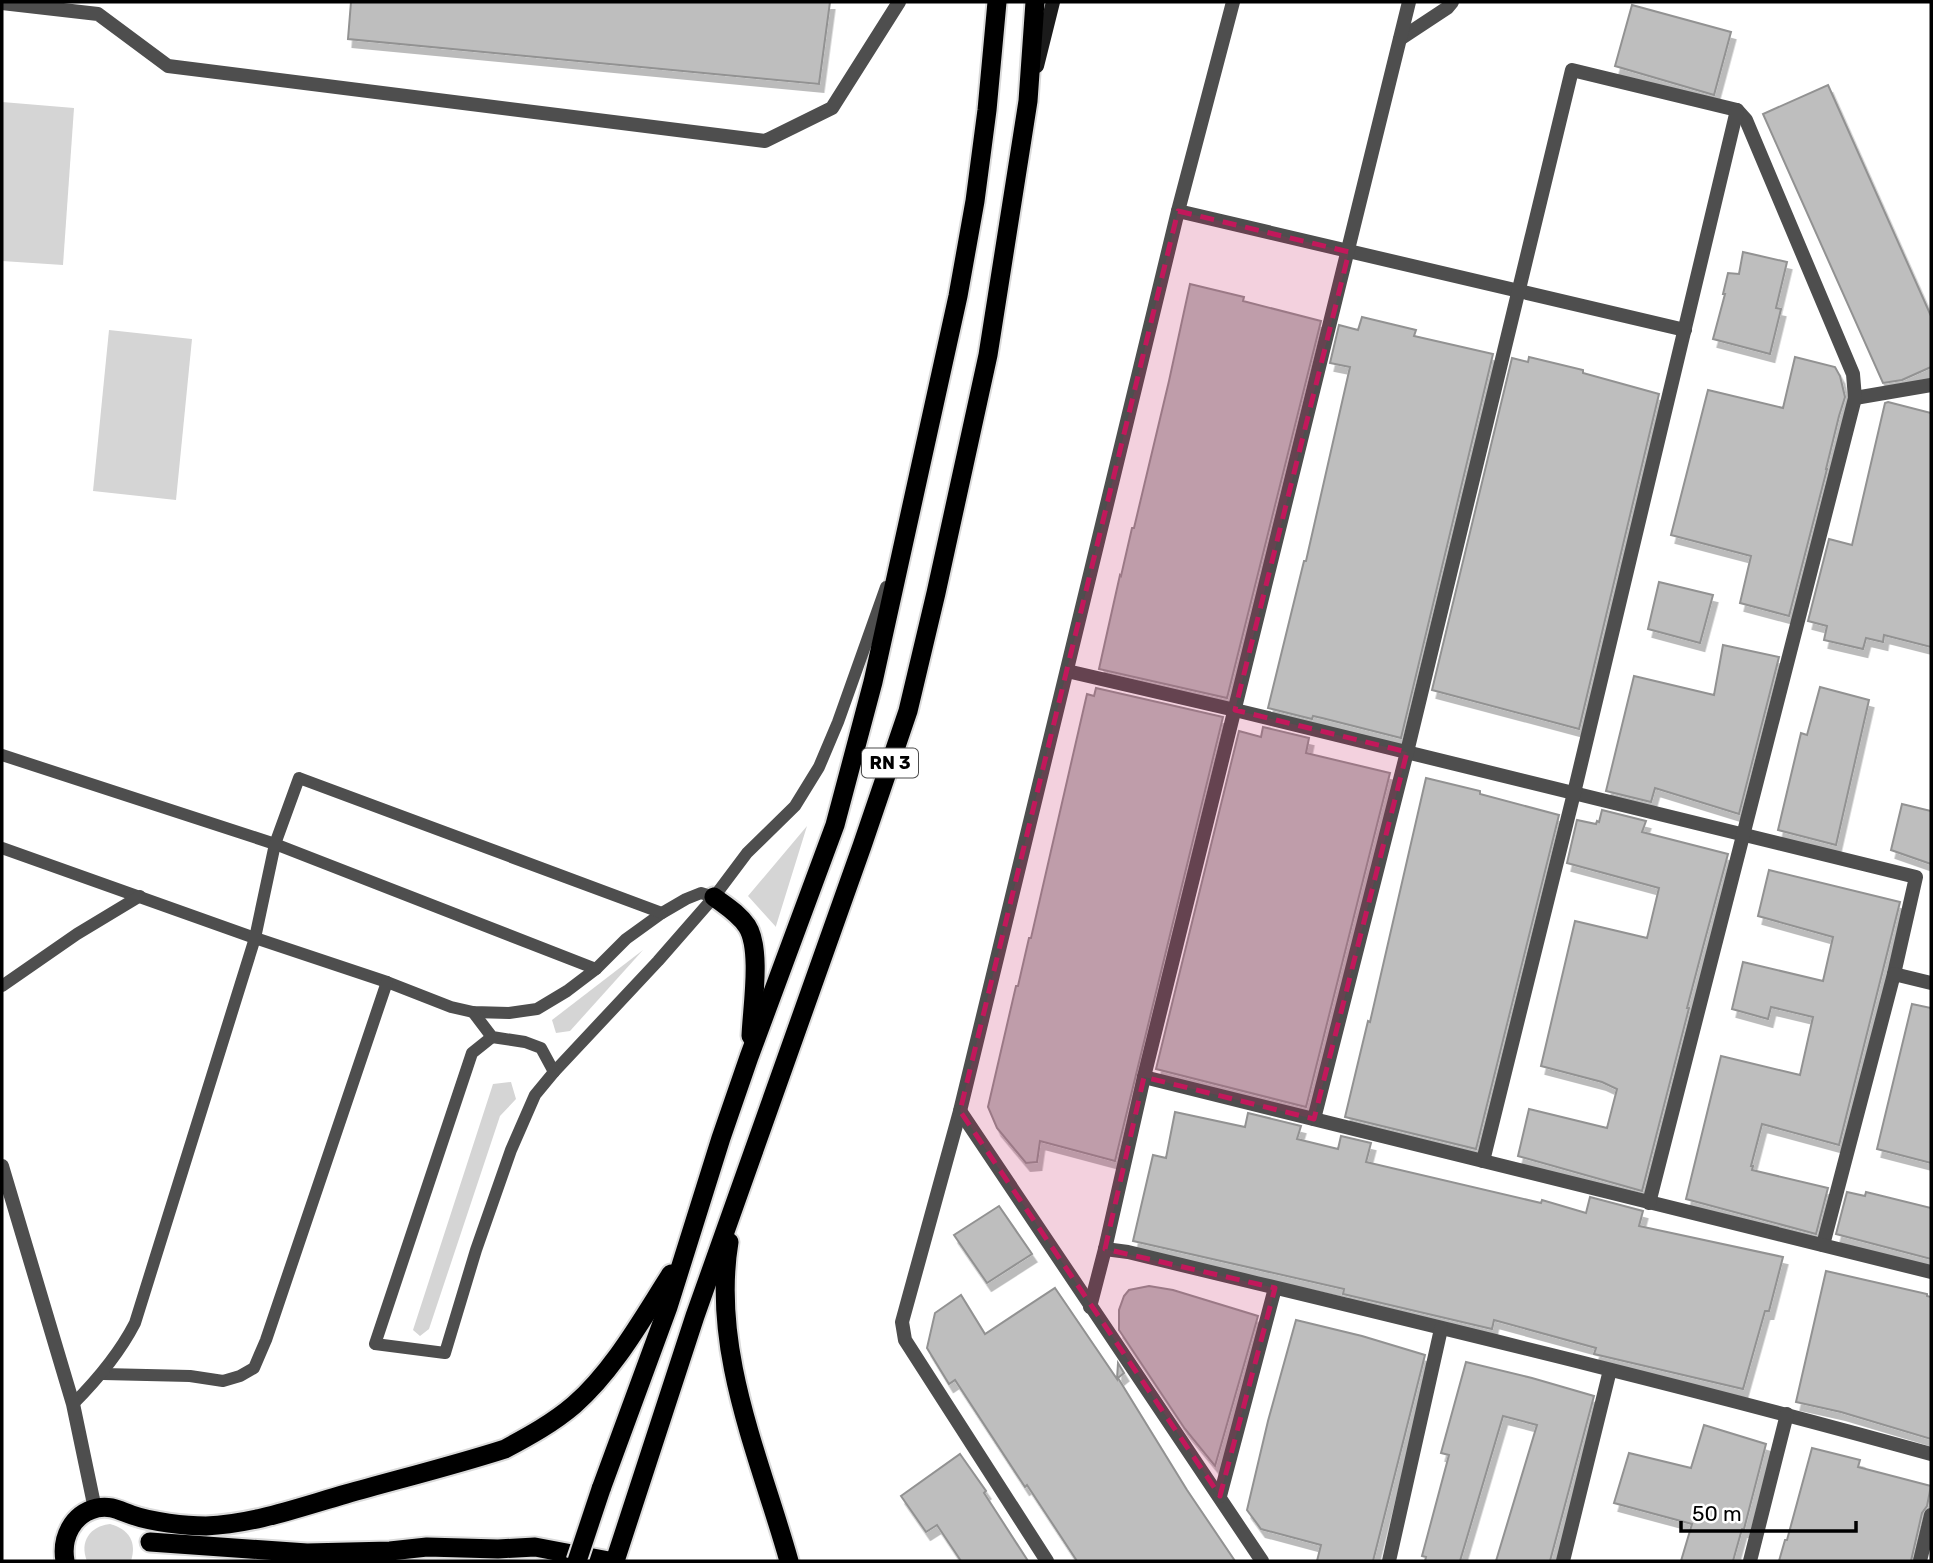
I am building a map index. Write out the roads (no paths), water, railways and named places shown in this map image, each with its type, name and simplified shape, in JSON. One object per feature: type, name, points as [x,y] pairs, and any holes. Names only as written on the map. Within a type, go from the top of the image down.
[{"type":"highway","name":"RN 3","points":[[577,1561],[668,1307],[749,1057],[835,825],[873,682],[958,296],[975,201],[998,2]]},
{"type":"highway","name":"RN 3","points":[[615,1561],[695,1317],[908,711],[988,355],[1028,102],[1035,2]]},
{"type":"highway","points":[[714,897],[737,914],[748,928],[754,946],[749,1057]]},
{"type":"highway","points":[[736,1199],[726,1260],[726,1315],[733,1368],[756,1457],[789,1561]]},
{"type":"highway","points":[[132,1515],[170,1523],[205,1526],[250,1520],[505,1449],[536,1433],[574,1405],[600,1377],[685,1252]]},
{"type":"highway","points":[[65,1561],[65,1536],[72,1524],[82,1514],[95,1508],[108,1507],[121,1509],[132,1515],[144,1527],[149,1552],[307,1553],[390,1551],[427,1547],[535,1547],[608,1561]]},
{"type":"highway","points":[[470,1561],[498,1549]]},
{"type":"highway","points":[[357,1561],[390,1551]]},
{"type":"main road","points":[[1028,102],[1053,2]]},
{"type":"street","points":[[2,3],[98,14],[168,66],[765,141],[832,108],[899,2]]},
{"type":"street","points":[[1047,1561],[905,1340],[902,1322],[960,1111],[1178,211],[1233,2]]},
{"type":"street","points":[[1090,1307],[1144,1077],[1409,2]]},
{"type":"street","points":[[1400,39],[1447,8],[1451,2]]},
{"type":"street","points":[[1314,1119],[1407,752],[1572,70],[1737,110],[1746,120],[1853,374],[1855,398],[1650,1203]]},
{"type":"street","points":[[1483,1161],[1737,110]]},
{"type":"street","points":[[1178,211],[1685,330]]},
{"type":"street","points":[[1855,398],[1931,385]]},
{"type":"street","points":[[1068,671],[1916,877],[1894,974],[1823,1245]]},
{"type":"street","points":[[1894,974],[1931,983]]},
{"type":"street","points":[[1144,1077],[1931,1272]]},
{"type":"street","points":[[960,1111],[1262,1561]]},
{"type":"street","points":[[2,1166],[73,1404],[95,1508]]},
{"type":"street","points":[[1105,1249],[1128,1252],[1610,1370],[1787,1414],[1931,1454]]},
{"type":"street","points":[[1220,1496],[1275,1288]]},
{"type":"street","points":[[1389,1561],[1441,1329]]},
{"type":"street","points":[[1563,1561],[1610,1370]]},
{"type":"street","points":[[1750,1561],[1787,1414]]},
{"type":"street","points":[[1920,1561],[1931,1515]]},
{"type":"lane","points":[[492,1037],[472,1053],[375,1344],[444,1353],[511,1150],[535,1095],[658,961],[714,897],[747,853],[795,806],[819,767],[909,524]]},
{"type":"lane","points":[[2,755],[275,844],[596,969]]},
{"type":"lane","points":[[73,1404],[103,1374],[135,1323],[255,938],[275,844],[299,778],[662,913]]},
{"type":"lane","points":[[2,848],[387,982],[451,1007],[473,1012],[509,1013],[537,1009],[596,969],[626,939],[662,913],[686,898],[701,893],[714,897]]},
{"type":"lane","points":[[2,986],[77,934],[140,896]]},
{"type":"lane","points":[[103,1374],[166,1375],[223,1381],[254,1368],[266,1340],[387,982]]},
{"type":"lane","points":[[473,1012],[492,1037],[525,1042],[541,1048],[554,1072]]}]
